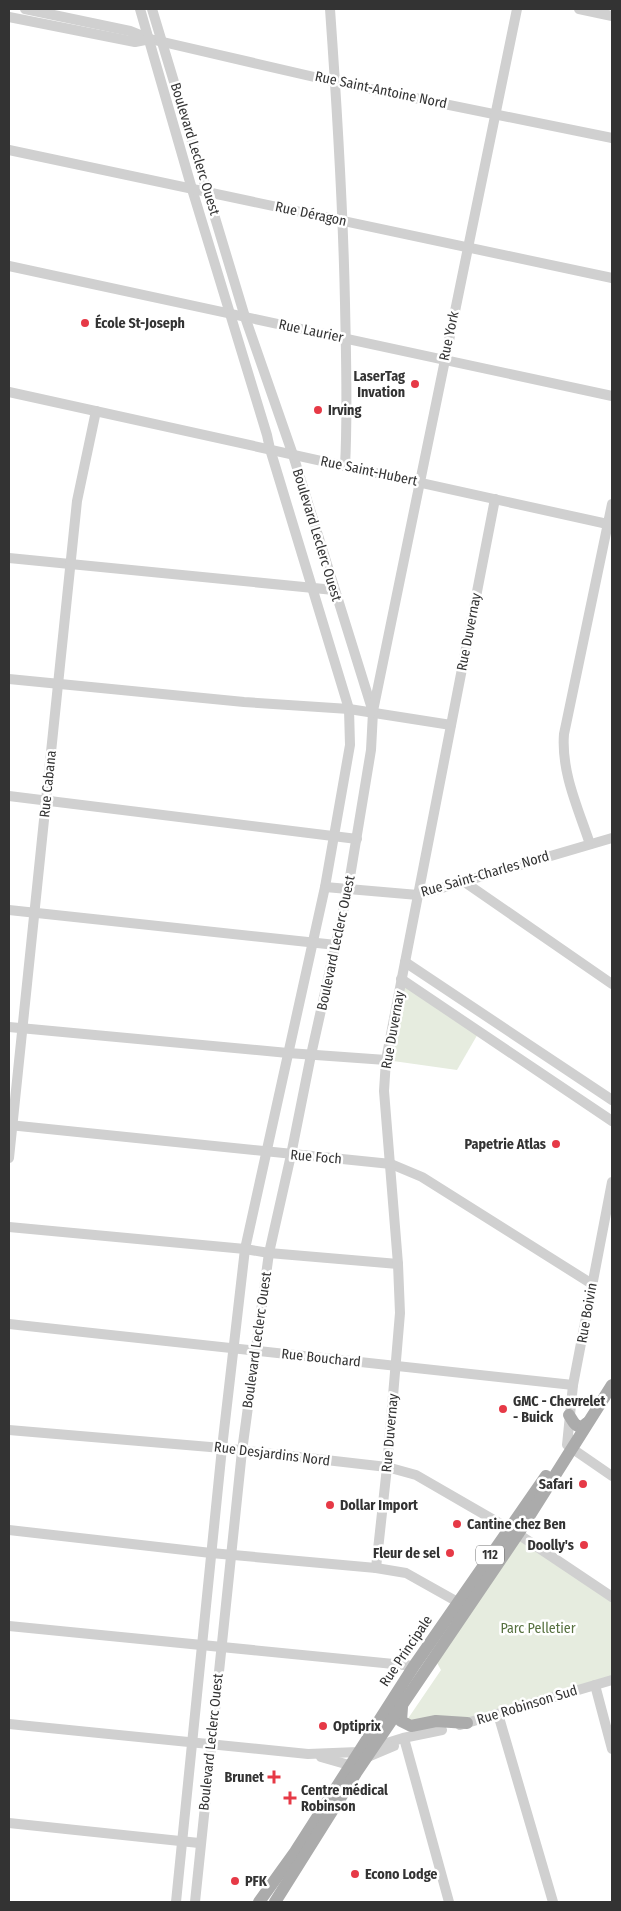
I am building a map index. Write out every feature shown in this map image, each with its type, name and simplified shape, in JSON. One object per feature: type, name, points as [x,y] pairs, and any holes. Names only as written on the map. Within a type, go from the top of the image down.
[{"type":"main road","name":"Rue Principale","points":[[259,1902],[295,1852],[350,1765],[367,1752],[402,1706],[463,1605],[612,1385]]},
{"type":"main road","points":[[569,1415],[578,1426],[587,1423]]},
{"type":"main road","name":"Rue Principale","points":[[275,1902],[367,1752],[414,1666],[463,1605]]},
{"type":"main road","points":[[402,1706],[401,1722],[411,1726],[436,1721],[467,1723]]},
{"type":"street","name":"Rue Saint-Antoine Nord","points":[[25,9],[130,31],[150,39],[336,82],[612,138]]},
{"type":"street","name":"Boulevard Leclerc Ouest","points":[[140,9],[192,189],[349,709],[350,745],[325,887],[245,1249],[222,1448],[176,1902]]},
{"type":"street","name":"Boulevard Leclerc Ouest","points":[[152,9],[245,317],[293,454],[373,712],[371,750],[348,889],[269,1254],[242,1451],[195,1902]]},
{"type":"street","points":[[330,9],[336,82],[343,221],[348,416],[345,466]]},
{"type":"street","name":"Rue York","points":[[373,712],[517,9]]},
{"type":"street","points":[[579,9],[612,16]]},
{"type":"street","name":"Rue Saint-Antoine Nord","points":[[9,17],[135,42],[150,39]]},
{"type":"street","name":"Rue Déragon","points":[[9,150],[612,278]]},
{"type":"street","name":"Rue Laurier","points":[[9,266],[612,396]]},
{"type":"street","name":"Rue Saint-Hubert","points":[[9,392],[610,524]]},
{"type":"street","name":"Rue Cabana","points":[[9,1158],[10,1125],[35,912],[77,501],[96,411]]},
{"type":"street","name":"Rue Duvernay","points":[[376,1568],[400,1313],[391,1164],[384,1090],[386,1060],[495,499]]},
{"type":"street","points":[[590,844],[565,769],[564,734],[610,524],[612,504]]},
{"type":"street","points":[[9,558],[334,590]]},
{"type":"street","points":[[359,666],[370,673],[374,673],[382,664]]},
{"type":"street","points":[[9,679],[234,701],[349,709],[451,725]]},
{"type":"street","points":[[9,796],[357,838]]},
{"type":"street","name":"Rue Saint-Charles Nord","points":[[325,887],[418,895],[612,838]]},
{"type":"street","points":[[463,882],[612,984]]},
{"type":"street","points":[[9,910],[336,945]]},
{"type":"street","points":[[405,962],[612,1100]]},
{"type":"street","points":[[401,979],[612,1121]]},
{"type":"street","points":[[468,1024],[478,1010]]},
{"type":"street","points":[[9,1027],[288,1053],[386,1060]]},
{"type":"street","points":[[509,1052],[519,1038]]},
{"type":"street","points":[[562,1088],[571,1072]]},
{"type":"street","name":"Rue Foch","points":[[10,1125],[391,1164],[422,1177],[592,1284]]},
{"type":"street","name":"Rue Boivin","points":[[570,1448],[569,1415],[573,1385],[612,1182]]},
{"type":"street","points":[[9,1226],[245,1249],[269,1254],[398,1264]]},
{"type":"street","name":"Rue Bouchard","points":[[9,1324],[573,1385]]},
{"type":"street","name":"Rue Desjardins Nord","points":[[9,1430],[222,1448],[387,1467],[416,1475],[513,1531],[612,1597]]},
{"type":"street","points":[[570,1448],[612,1476]]},
{"type":"street","points":[[9,1530],[211,1553],[376,1568],[406,1573],[463,1605]]},
{"type":"street","points":[[9,1626],[414,1666]]},
{"type":"street","name":"Rue Robinson Sud","points":[[367,1752],[612,1680]]},
{"type":"street","points":[[595,1685],[612,1749]]},
{"type":"street","points":[[498,1714],[553,1902]]},
{"type":"street","points":[[9,1724],[308,1754],[367,1752]]},
{"type":"street","name":"Rue Robinson Sud","points":[[367,1752],[403,1738],[442,1730]]},
{"type":"street","points":[[405,1742],[450,1902]]},
{"type":"street","points":[[308,1754],[350,1765]]},
{"type":"street","points":[[9,1823],[200,1843]]},
{"type":"green space","points":[[401,979],[479,1032],[457,1070],[386,1060]]},
{"type":"green space","name":"Parc Pelletier","points":[[518,1534],[612,1597],[612,1678],[440,1726],[407,1720],[441,1670],[436,1661]]},
{"type":"place","name":"École St-Joseph","points":[[85,323]]},
{"type":"place","name":"LaserTag Invation","points":[[415,384]]},
{"type":"place","name":"Irving","points":[[318,410]]},
{"type":"place","name":"Papetrie Atlas","points":[[556,1144]]},
{"type":"place","name":"GMC - Chevrelet - Buick","points":[[503,1409]]},
{"type":"place","name":"Safari","points":[[583,1484]]},
{"type":"place","name":"Dollar Import","points":[[330,1505]]},
{"type":"place","name":"Cantine chez Ben","points":[[457,1524]]},
{"type":"place","name":"Doolly's","points":[[584,1545]]},
{"type":"place","name":"Fleur de sel","points":[[450,1553]]},
{"type":"place","name":"Optiprix","points":[[323,1726]]},
{"type":"place","name":"Brunet","points":[[274,1777]]},
{"type":"place","name":"Centre médical Robinson","points":[[290,1798]]},
{"type":"place","name":"Econo Lodge","points":[[355,1874]]},
{"type":"place","name":"PFK","points":[[235,1881]]}]
